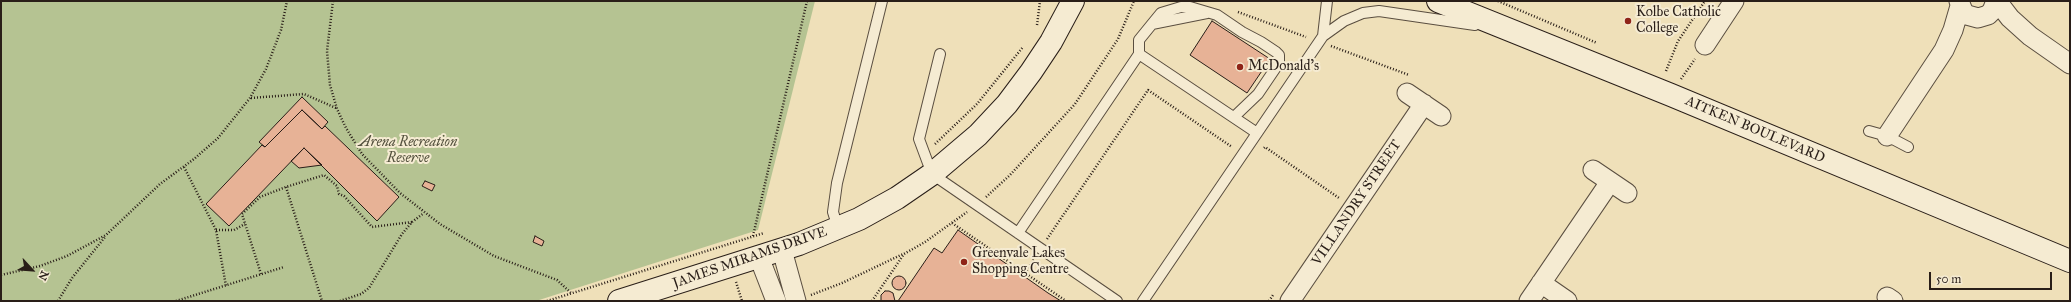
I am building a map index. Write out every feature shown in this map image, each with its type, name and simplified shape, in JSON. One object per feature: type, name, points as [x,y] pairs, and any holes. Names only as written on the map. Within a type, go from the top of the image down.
[{"type":"main road","points":[[1051,42],[1059,1]]},
{"type":"main road","name":"JAMES MIRAMS DRIVE","points":[[619,301],[756,247],[782,250],[838,228],[897,198],[932,174],[978,135],[1007,104],[1051,42],[1073,1]]},
{"type":"main road","name":"AITKEN BOULEVARD","points":[[1438,1],[1671,95],[2070,261]]},
{"type":"street","points":[[1705,45],[1734,1]]},
{"type":"street","points":[[1944,50],[1964,29],[1992,11],[1996,1],[2010,18],[2030,36],[2070,64]]},
{"type":"street","points":[[1959,3],[1967,15],[1980,18],[2030,36]]},
{"type":"street","points":[[1887,136],[1944,50],[1953,30],[1959,3]]},
{"type":"street","points":[[1407,93],[1441,116]]},
{"type":"street","name":"VILLANDRY STREET","points":[[1290,301],[1424,104]]},
{"type":"street","points":[[1593,170],[1627,193]]},
{"type":"street","points":[[1529,301],[1610,182]]},
{"type":"street","points":[[756,247],[776,301]]},
{"type":"street","points":[[782,250],[796,301]]},
{"type":"street","points":[[1541,283],[1567,301]]},
{"type":"lane","points":[[838,228],[833,212],[837,183],[882,1]]},
{"type":"lane","points":[[1323,36],[1327,1]]},
{"type":"lane","points":[[1143,301],[1323,36],[1344,21],[1363,13],[1379,11],[1509,30]]},
{"type":"lane","points":[[1018,233],[1139,54],[1139,40],[1152,24],[1210,12],[1276,52],[1280,59],[1274,72],[1258,94],[1234,116]]},
{"type":"lane","points":[[940,54],[919,139],[932,174],[978,204],[1117,301]]},
{"type":"lane","points":[[1139,54],[1257,132]]},
{"type":"lane","points":[[1869,131],[1887,136],[1908,147]]},
{"type":"path","points":[[58,301],[86,258],[106,235],[160,184],[207,149],[227,128],[250,98],[266,69],[275,47],[287,1]]},
{"type":"path","points":[[333,1],[327,50],[330,85],[337,109],[349,134],[362,154],[384,179],[424,213],[457,236],[494,256],[557,280],[571,293]]},
{"type":"path","points":[[756,247],[807,1]]},
{"type":"path","points":[[796,301],[842,283],[904,254],[978,204],[1010,175],[1075,104],[1118,40],[1134,1]]},
{"type":"path","points":[[1666,71],[1678,42],[1706,1]]},
{"type":"path","points":[[1671,95],[1705,45]]},
{"type":"path","points":[[1025,273],[1148,90],[1255,162],[1265,147],[1339,198]]},
{"type":"path","points":[[250,98],[304,94],[337,109]]},
{"type":"path","points":[[184,167],[216,230],[226,286]]},
{"type":"path","points":[[261,274],[242,214],[260,197],[286,187],[324,175],[337,186],[339,194],[344,196],[372,227],[412,222]]},
{"type":"path","points":[[286,187],[322,301]]},
{"type":"path","points":[[340,301],[361,294],[369,288],[402,234],[412,222],[424,213]]},
{"type":"path","points":[[952,223],[1066,301]]},
{"type":"path","points":[[216,230],[234,230],[246,224]]},
{"type":"path","points":[[1,275],[40,266],[67,256],[106,235]]},
{"type":"path","points":[[872,301],[904,254]]},
{"type":"path","points":[[176,301],[284,267]]},
{"type":"green space","name":"Arena Recreation Reserve","points":[[1,1],[815,1],[758,230],[536,301],[1,301]]},
{"type":"building","points":[[1212,21],[1270,59],[1247,93],[1190,55]]},
{"type":"building","points":[[302,97],[328,122],[322,129],[302,110],[265,147],[259,142]]},
{"type":"building","points":[[302,110],[322,129],[325,126],[399,197],[377,221],[304,148],[229,226],[206,204],[262,145],[265,147]]},
{"type":"building","points":[[304,148],[322,165],[299,168],[291,161]]},
{"type":"building","points":[[425,181],[435,185],[432,191],[422,186]]},
{"type":"building","name":"Greenvale Lakes Shopping Centre","points":[[958,230],[1061,301],[898,301],[934,248],[942,253]]},
{"type":"building","points":[[535,236],[544,241],[542,246],[533,242]]},
{"type":"building","points":[[896,276],[902,276],[906,280],[906,286],[902,290],[896,290],[892,286],[892,280]]},
{"type":"building","points":[[885,291],[893,293],[895,301],[881,301],[881,295]]},
{"type":"place","name":"Kolbe Catholic College","points":[[1628,21]]},
{"type":"place","name":"McDonald's","points":[[1240,67]]},
{"type":"place","name":"Greenvale Lakes Shopping Centre","points":[[964,262]]}]
